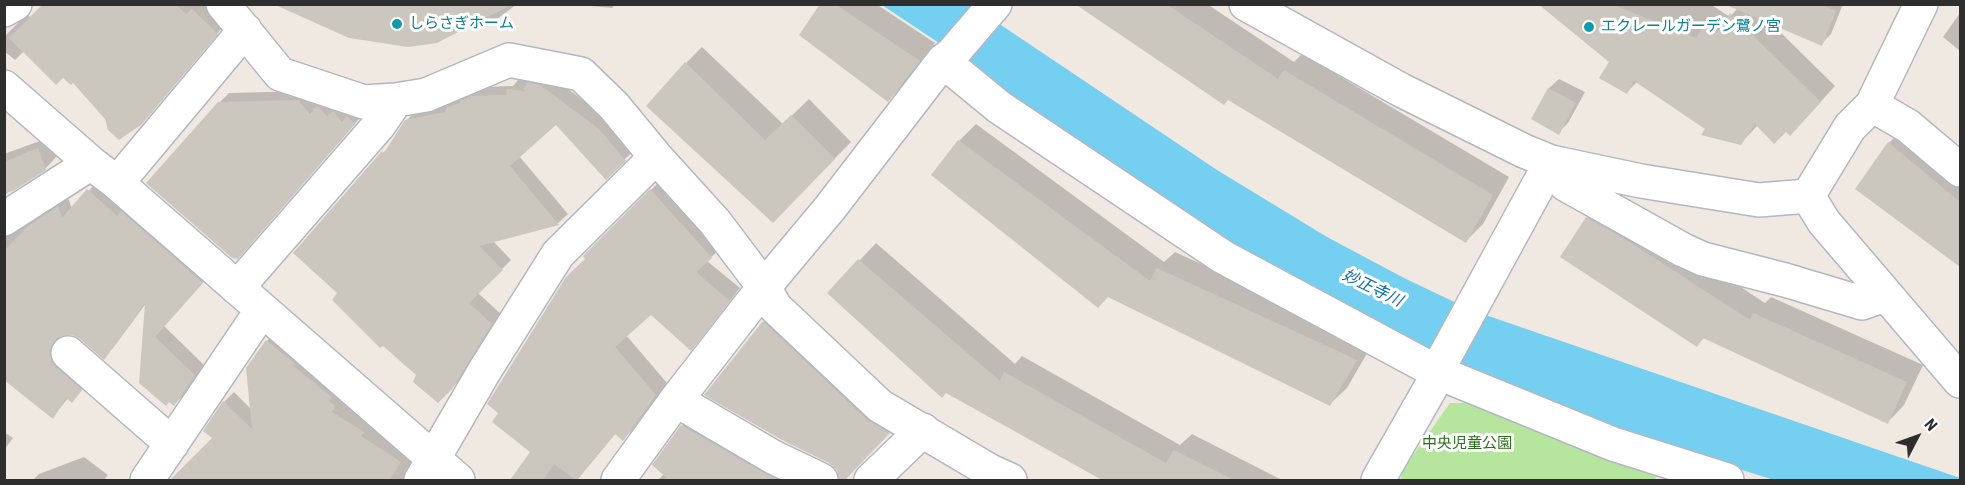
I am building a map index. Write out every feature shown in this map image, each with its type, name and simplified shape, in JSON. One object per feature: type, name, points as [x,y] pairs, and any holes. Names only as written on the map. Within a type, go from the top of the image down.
[{"type":"street","points":[[4,10],[15,4]]},
{"type":"street","points":[[223,4],[280,74],[364,102],[426,95],[509,60],[581,74],[615,106],[656,157],[716,222],[764,287],[775,307],[880,406],[990,471],[1010,480]]},
{"type":"street","points":[[1246,4],[1401,90],[1551,162],[1641,181],[1759,200],[1808,196]]},
{"type":"street","points":[[1808,196],[1850,128],[1872,105],[1921,4]]},
{"type":"street","points":[[618,480],[676,400],[764,287],[830,208],[947,58],[992,7]]},
{"type":"street","points":[[4,219],[104,173],[245,30]]},
{"type":"street","points":[[947,58],[999,107],[1223,257],[1441,365],[1613,444],[1727,480]]},
{"type":"street","points":[[4,87],[262,310],[437,474],[485,370],[558,254],[656,157]]},
{"type":"street","points":[[237,288],[379,125],[396,100]]},
{"type":"street","points":[[1872,105],[1908,126],[1960,170]]},
{"type":"street","points":[[1551,162],[1565,184],[1703,259],[1862,303],[1885,295]]},
{"type":"street","points":[[1378,480],[1551,162]]},
{"type":"street","points":[[1808,196],[1824,222],[1960,381]]},
{"type":"street","points":[[147,480],[262,310]]},
{"type":"street","points":[[68,353],[172,444]]},
{"type":"street","points":[[676,400],[773,457],[821,480]]},
{"type":"street","points":[[871,480],[923,430]]},
{"type":"green space","name":"中央児童公園","points":[[1450,403],[1467,403],[1596,455],[1657,474],[1655,480],[1401,480],[1402,471]]},
{"type":"water","name":"妙正寺川","points":[[882,5],[979,5],[995,21],[1217,170],[1327,237],[1471,310],[1960,478],[1960,480],[1774,480],[1621,432],[1444,358],[1280,272],[1222,237],[960,62],[942,45]]},
{"type":"building","points":[[43,4],[176,4],[186,14],[192,9],[218,34],[141,125],[119,140],[108,130],[105,119],[73,83],[71,85],[63,78],[56,85],[9,38]]},
{"type":"building","name":"しらさぎホーム","points":[[273,4],[513,4],[437,43],[408,47],[349,38]]},
{"type":"building","points":[[820,4],[835,4],[920,61],[888,102],[799,35]]},
{"type":"building","points":[[1075,4],[1166,4],[1278,79],[1284,70],[1493,195],[1466,243],[1228,100],[1224,105]]},
{"type":"building","points":[[1538,4],[1611,4],[1696,38],[1704,25],[1717,33],[1730,13],[1821,102],[1790,136],[1786,132],[1774,144],[1755,124],[1741,145],[1701,135],[1705,129],[1634,81],[1627,94],[1599,78],[1609,62]]},
{"type":"building","points":[[1724,4],[1820,4],[1836,11],[1822,46]]},
{"type":"building","points":[[685,62],[765,140],[791,115],[835,159],[773,223],[646,106]]},
{"type":"building","points":[[528,83],[540,85],[599,129],[626,161],[606,180],[556,125],[510,166],[559,225],[479,246],[503,270],[469,303],[492,324],[452,389],[438,403],[413,382],[416,375],[383,346],[380,348],[332,300],[337,293],[293,253],[382,151],[384,153],[405,120],[445,112],[447,107],[472,96],[506,95],[507,89],[525,91],[523,88]]},
{"type":"building","points":[[1548,88],[1576,103],[1559,135],[1531,119]]},
{"type":"building","points":[[298,100],[310,114],[317,106],[327,116],[333,111],[342,122],[347,116],[355,124],[238,259],[232,258],[146,183],[218,102]]},
{"type":"building","points":[[958,140],[1150,281],[1157,268],[1357,360],[1330,406],[1108,297],[1098,308],[931,175]]},
{"type":"building","points":[[1888,142],[1960,202],[1960,267],[1855,189]]},
{"type":"building","points":[[38,148],[46,170],[13,191],[4,193],[4,162]]},
{"type":"building","points":[[87,189],[117,216],[121,211],[203,283],[155,337],[195,375],[174,406],[169,402],[166,406],[139,383],[145,303],[104,360],[72,335],[61,336],[54,341],[50,350],[51,360],[82,390],[72,403],[66,398],[53,419],[4,380],[4,251],[27,227],[58,206],[62,218]]},
{"type":"building","points":[[650,189],[712,258],[696,272],[730,301],[691,351],[651,315],[615,347],[656,395],[623,441],[615,434],[576,480],[554,464],[543,480],[510,480],[530,452],[492,422],[498,413],[487,404],[566,277],[585,259],[583,256]]},
{"type":"building","points":[[1586,217],[1631,243],[1750,320],[1753,313],[1907,382],[1888,424],[1703,338],[1697,347],[1560,257]]},
{"type":"building","points":[[858,259],[1000,381],[1004,372],[1166,463],[1174,450],[1234,480],[1102,480],[946,393],[942,398],[827,293]]},
{"type":"building","points":[[763,321],[867,420],[890,433],[845,480],[839,480],[837,470],[829,463],[782,440],[704,395]]},
{"type":"building","points":[[266,340],[295,364],[293,366],[332,397],[329,401],[335,406],[332,412],[364,432],[361,436],[401,462],[390,480],[170,480],[212,438],[203,431],[223,401],[252,429],[246,368]]},
{"type":"building","points":[[681,425],[779,480],[669,480],[652,465]]},
{"type":"place","name":"しらさぎホーム","points":[[397,24]]},
{"type":"place","name":"エクレールガーデン鷺ノ宮","points":[[1589,27]]}]
